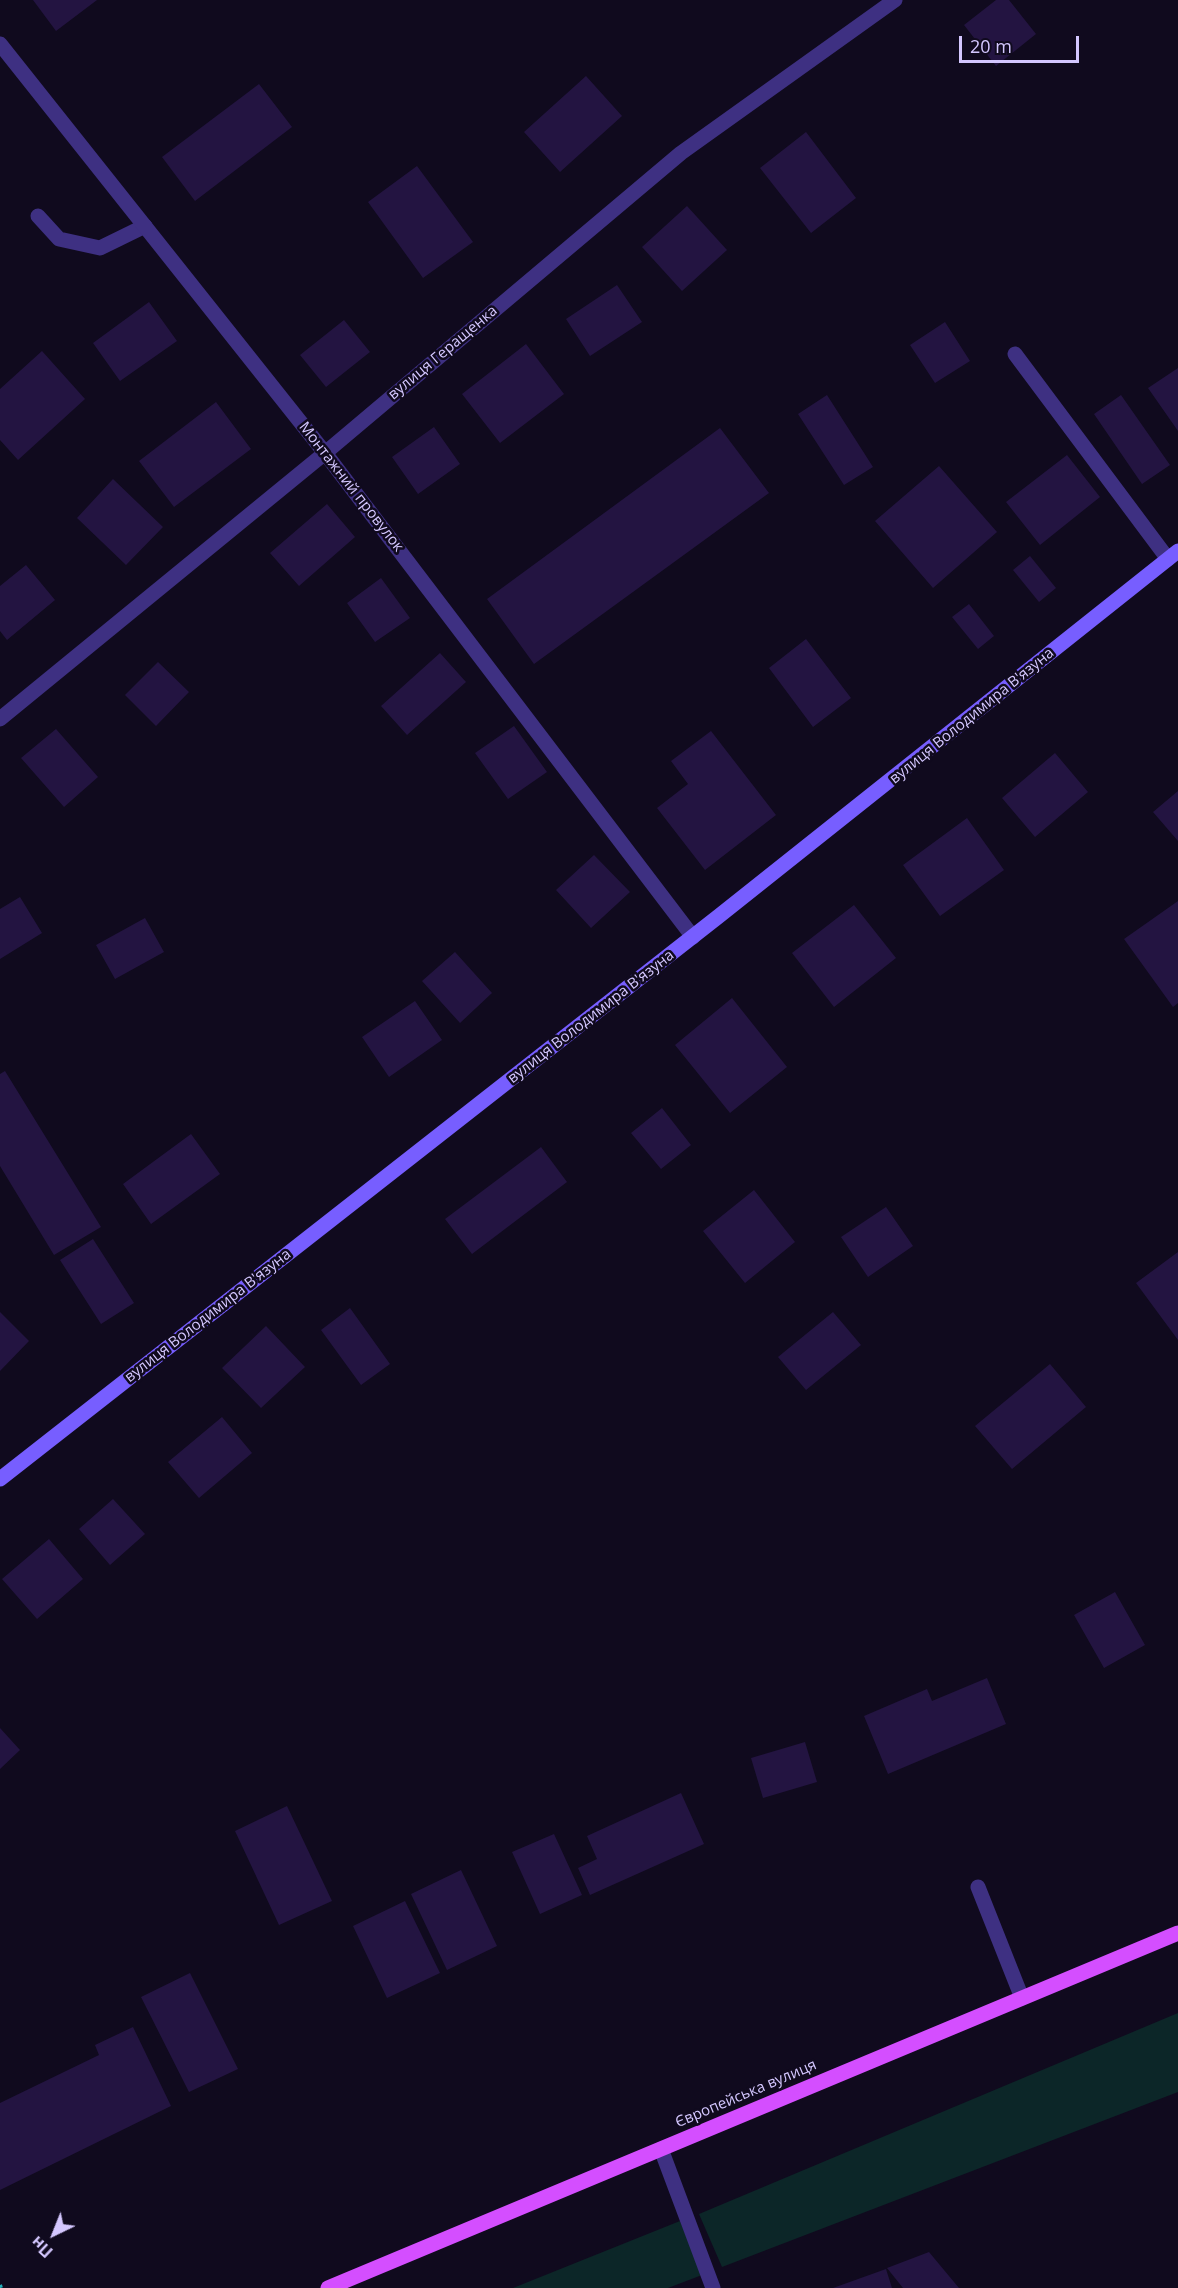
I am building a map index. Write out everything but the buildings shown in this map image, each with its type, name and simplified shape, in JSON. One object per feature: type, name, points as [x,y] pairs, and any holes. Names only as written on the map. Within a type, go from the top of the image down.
[{"type":"main road","name":"вулиця Володимира В'язуна","points":[[0,1479],[693,937],[1173,555]]},
{"type":"main road","name":"Європейська вулиця","points":[[328,2288],[1178,1933]]},
{"type":"street","name":"вулиця Геращенка","points":[[0,719],[325,453],[681,153],[895,0]]},
{"type":"street","name":"Монтажний провулок","points":[[0,44],[325,453],[693,937]]},
{"type":"street","points":[[38,216],[59,239],[100,248],[145,226]]},
{"type":"street","points":[[1015,354],[1173,555]]},
{"type":"street","points":[[978,1887],[1022,1998]]},
{"type":"street","points":[[661,2149],[713,2288]]},
{"type":"green space","points":[[1178,2013],[1178,2092],[722,2267],[699,2214]]},
{"type":"green space","points":[[680,2221],[702,2275],[668,2288],[513,2288]]}]
